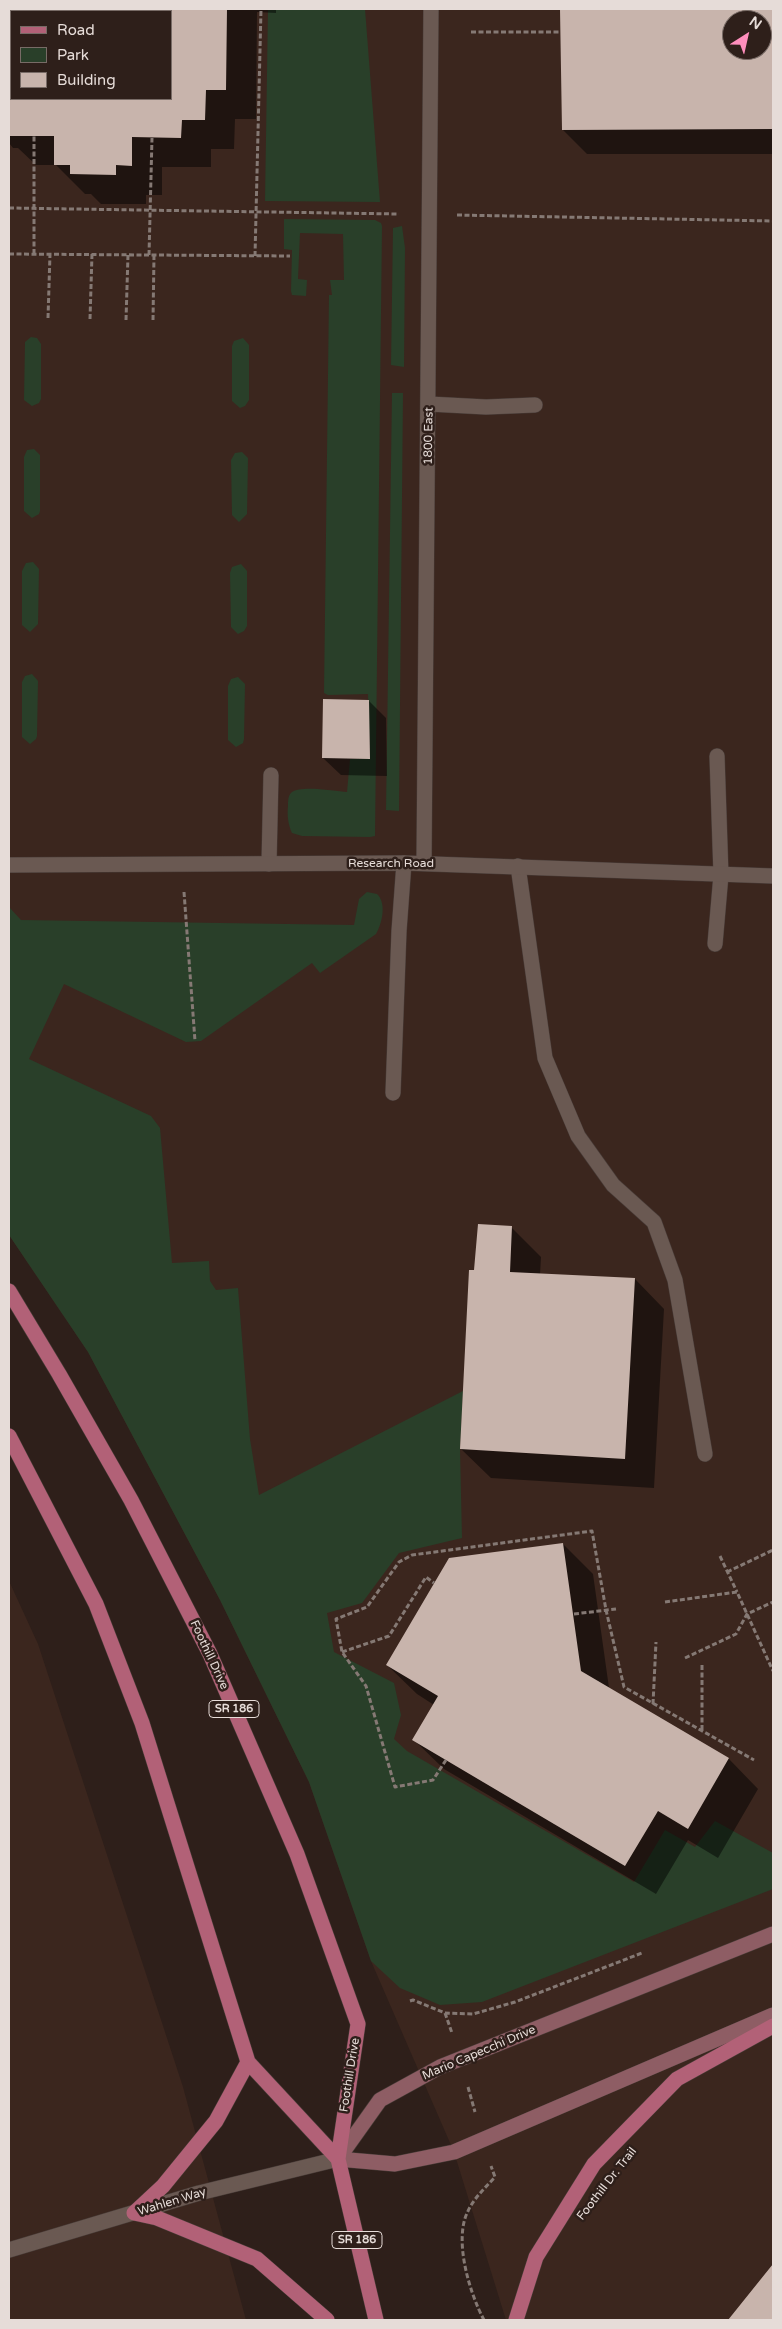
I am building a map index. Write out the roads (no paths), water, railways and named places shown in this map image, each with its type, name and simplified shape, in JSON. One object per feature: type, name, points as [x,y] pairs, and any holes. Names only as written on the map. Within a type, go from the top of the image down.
[{"type":"main road","name":"Foothill Drive","points":[[9,1291],[131,1500],[210,1654],[297,1854],[358,2024],[338,2159],[376,2320]]},
{"type":"main road","name":"Foothill Drive","points":[[9,1436],[96,1604],[142,1723],[248,2062],[338,2159]]},
{"type":"main road","name":"Mario Capecchi Drive","points":[[338,2159],[380,2100],[440,2067],[773,1934]]},
{"type":"main road","points":[[338,2159],[395,2164],[454,2152],[773,2015]]},
{"type":"main road","points":[[516,2320],[536,2257],[594,2164],[677,2079],[773,2026]]},
{"type":"main road","points":[[134,2213],[163,2186],[216,2121],[248,2062]]},
{"type":"main road","points":[[134,2213],[157,2218],[257,2259],[327,2320]]},
{"type":"street","name":"1800 East","points":[[424,863],[431,9]]},
{"type":"street","points":[[429,404],[486,407],[535,405]]},
{"type":"street","points":[[715,944],[720,875],[717,756]]},
{"type":"street","points":[[269,864],[272,775]]},
{"type":"street","points":[[393,1093],[399,931],[404,863]]},
{"type":"street","name":"Research Road","points":[[9,865],[424,863],[773,876]]},
{"type":"street","points":[[518,866],[546,1058],[578,1136],[613,1185],[654,1222],[674,1280],[706,1454]]},
{"type":"street","name":"Wahlen Way","points":[[9,2250],[199,2193],[338,2159]]}]
